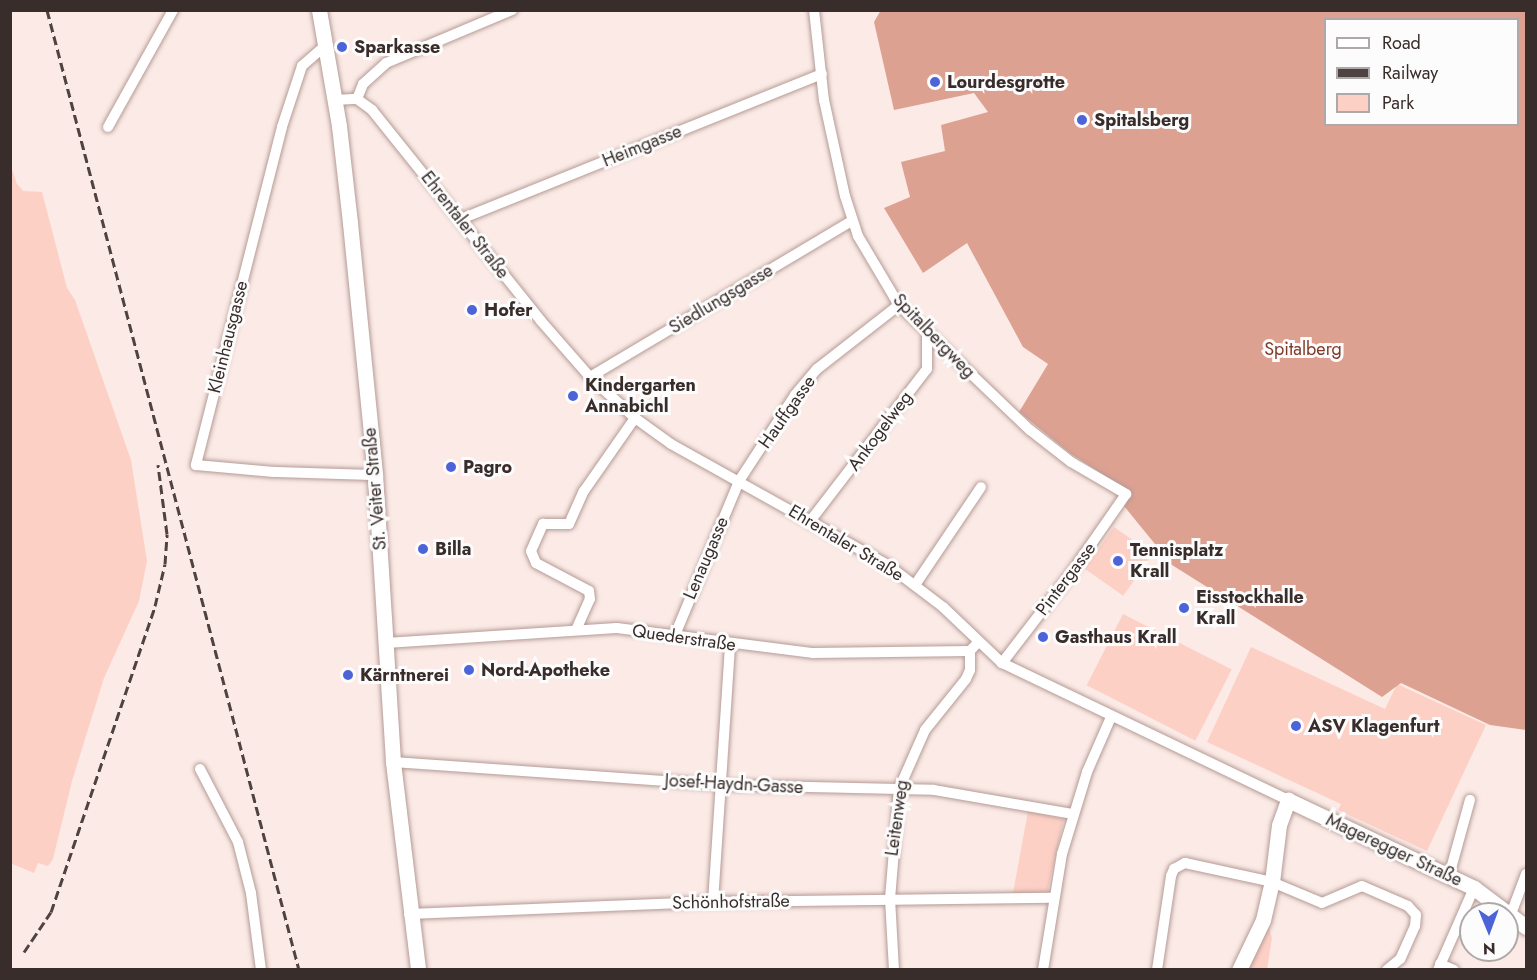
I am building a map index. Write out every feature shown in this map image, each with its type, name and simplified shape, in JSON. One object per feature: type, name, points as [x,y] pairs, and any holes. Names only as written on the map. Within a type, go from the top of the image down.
[{"type":"main road","name":"St. Veiter Straße","points":[[319,10],[335,100],[375,475],[393,762],[409,914],[418,969]]},
{"type":"main road","name":"Mageregger Straße","points":[[1288,800],[1474,888],[1494,902]]},
{"type":"main road","points":[[1239,969],[1263,920],[1272,882],[1279,825],[1288,800]]},
{"type":"street","points":[[335,100],[357,99],[363,84],[386,63],[512,10]]},
{"type":"street","name":"Spitalbergweg","points":[[814,10],[832,148],[852,220],[899,305],[927,334],[1038,436],[1071,462],[1125,494]]},
{"type":"street","points":[[108,127],[168,12]]},
{"type":"street","name":"Kleinhausgasse","points":[[326,45],[302,66],[282,127],[196,465],[274,472],[375,475]]},
{"type":"street","name":"Heimgasse","points":[[461,219],[822,74]]},
{"type":"street","name":"Ehrentaler Straße","points":[[357,99],[372,110],[590,377],[634,418],[739,481],[811,520],[915,585],[1002,663],[1288,800]]},
{"type":"street","name":"Siedlungsgasse","points":[[590,377],[852,220]]},
{"type":"street","name":"Hauffgasse","points":[[739,481],[795,395],[817,369],[899,305]]},
{"type":"street","name":"Ankogelweg","points":[[811,520],[927,369],[927,334]]},
{"type":"street","points":[[576,630],[590,599],[589,591],[536,563],[531,551],[543,524],[569,524],[584,490],[634,418]]},
{"type":"street","name":"Lenaugasse","points":[[675,636],[739,481]]},
{"type":"street","points":[[915,585],[981,487]]},
{"type":"street","name":"Pintergasse","points":[[1002,663],[1093,543],[1125,494]]},
{"type":"street","name":"Quederstraße","points":[[386,643],[616,628],[813,653],[970,651]]},
{"type":"street","points":[[970,651],[978,642]]},
{"type":"street","points":[[713,902],[730,644]]},
{"type":"street","name":"Leitenweg","points":[[894,969],[890,899],[899,789],[925,730],[966,679],[970,670],[970,651]]},
{"type":"street","points":[[1043,969],[1052,898],[1073,814],[1111,717]]},
{"type":"street","name":"Josef-Haydn-Gasse","points":[[393,762],[720,785],[934,790],[1073,814]]},
{"type":"street","points":[[200,768],[238,842],[251,893],[261,969]]},
{"type":"street","points":[[1449,876],[1470,800]]},
{"type":"street","points":[[1157,969],[1171,876],[1179,865],[1193,863],[1272,882],[1322,903],[1362,886],[1408,906],[1416,915],[1415,926],[1400,959],[1388,969]]},
{"type":"street","points":[[1516,902],[1527,874]]},
{"type":"street","points":[[1454,969],[1439,967],[1474,888]]},
{"type":"street","name":"Schönhofstraße","points":[[409,914],[713,902],[1052,898]]},
{"type":"green space","name":"Spitalberg","points":[[881,10],[1526,11],[1526,730],[1490,725],[1401,683],[1382,697],[1172,565],[1124,506],[1132,493],[1071,454],[1019,412],[1048,364],[1023,347],[967,243],[923,273],[884,208],[910,197],[901,162],[945,151],[941,125],[988,112],[974,93],[894,110],[874,22]]},
{"type":"green space","points":[[10,164],[17,184],[23,191],[42,192],[67,288],[75,300],[131,460],[147,561],[139,601],[104,678],[72,781],[53,859],[48,866],[38,863],[34,873],[10,863]]},
{"type":"green space","name":"Tennisplatz Krall","points":[[1114,527],[1153,554],[1123,596],[1085,569]]},
{"type":"green space","points":[[1123,614],[1232,669],[1195,741],[1087,685]]},
{"type":"green space","points":[[1251,647],[1385,709],[1397,684],[1486,725],[1427,851],[1338,810],[1341,804],[1207,742]]},
{"type":"green space","points":[[1028,811],[1064,819],[1047,893],[1013,893]]},
{"type":"green space","points":[[1268,926],[1272,938],[1267,969],[1246,969]]},
{"type":"railway","points":[[47,10],[299,970]]},
{"type":"railway","points":[[24,952],[51,912],[155,606],[165,564],[167,534],[158,465]]},
{"type":"place","name":"Sparkasse","points":[[342,47]]},
{"type":"place","name":"Lourdesgrotte","points":[[935,82]]},
{"type":"place","name":"Spitalsberg","points":[[1082,120]]},
{"type":"place","name":"Hofer","points":[[472,310]]},
{"type":"place","name":"Kindergarten Annabichl","points":[[573,396]]},
{"type":"place","name":"Pagro","points":[[451,467]]},
{"type":"place","name":"Billa","points":[[423,549]]},
{"type":"place","name":"Tennisplatz Krall","points":[[1118,561]]},
{"type":"place","name":"Eisstockhalle Krall","points":[[1184,608]]},
{"type":"place","name":"Gasthaus Krall","points":[[1043,637]]},
{"type":"place","name":"Nord-Apotheke","points":[[469,670]]},
{"type":"place","name":"Kärntnerei","points":[[348,675]]},
{"type":"place","name":"ASV Klagenfurt","points":[[1296,726]]}]
